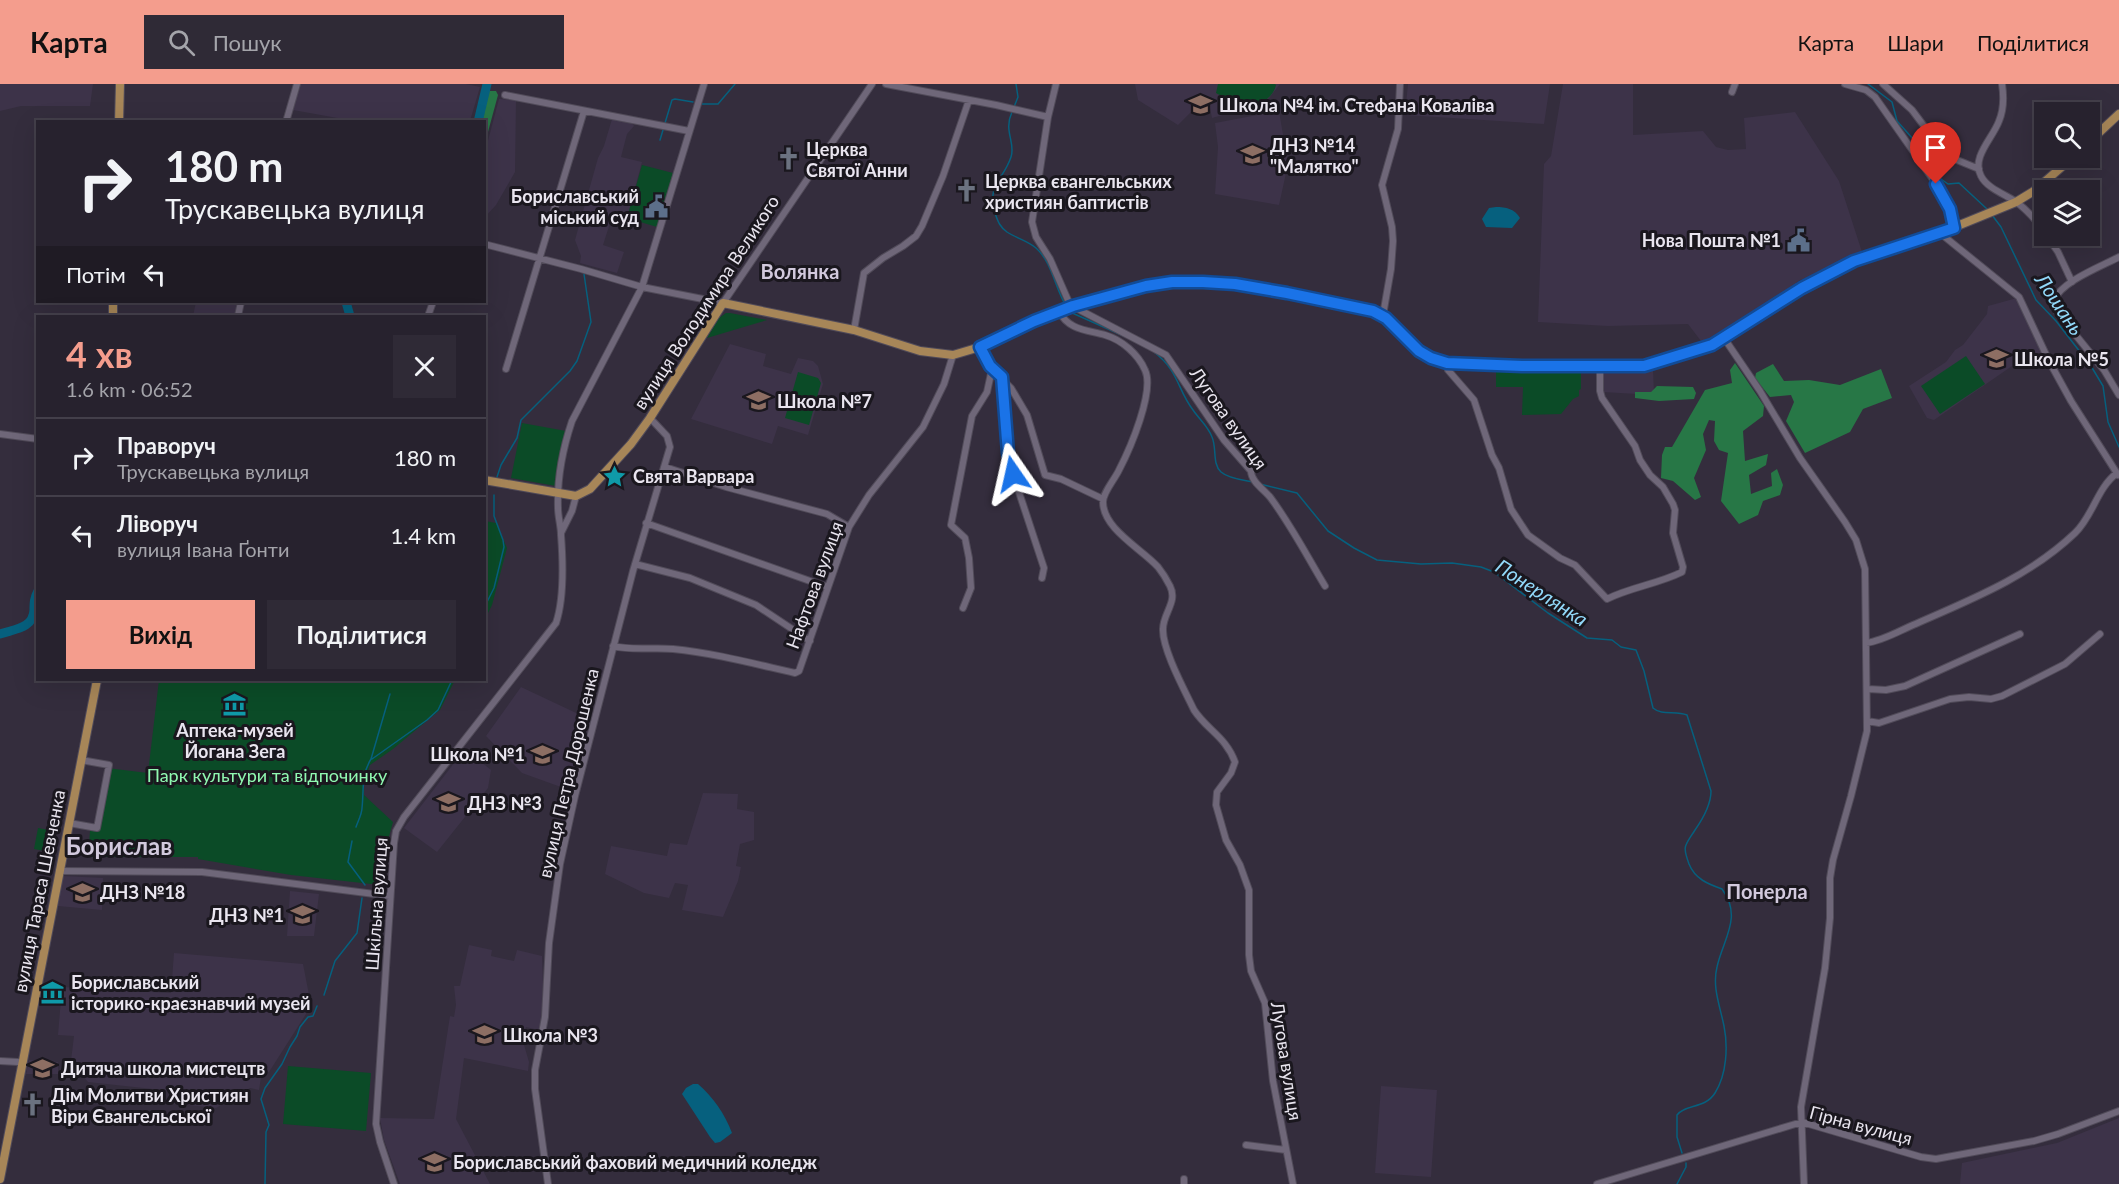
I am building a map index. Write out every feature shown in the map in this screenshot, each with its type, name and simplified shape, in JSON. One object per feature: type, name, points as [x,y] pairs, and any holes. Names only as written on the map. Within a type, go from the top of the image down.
[{"type":"main road","points":[[119,120],[120,84]]},
{"type":"main road","points":[[2100,132],[2119,114]]},
{"type":"main road","points":[[723,303],[854,330],[920,351],[953,355],[980,347],[1067,308],[1146,286],[1172,282],[1235,284],[1338,303],[1383,315],[1419,351],[1447,363],[1632,367],[1656,363],[1712,345],[1802,288],[1854,261],[1954,228],[2016,202],[2034,191],[2060,168]]},
{"type":"main road","name":"вулиця Володимира Великого","points":[[576,496],[584,494],[595,485],[631,444],[723,303]]},
{"type":"main road","points":[[486,480],[576,496]]},
{"type":"main road","name":"вулиця Тараса Шевченка","points":[[0,1179],[97,681]]},
{"type":"street","points":[[287,120],[297,84]]},
{"type":"street","name":"Шкільна вулиця","points":[[394,1184],[376,1124],[396,831],[404,817],[556,623],[561,590],[558,493],[567,438],[572,421],[642,287],[704,84]]},
{"type":"street","name":"вулиця Володимира Великого","points":[[723,303],[872,84]]},
{"type":"street","points":[[886,84],[1048,117]]},
{"type":"street","points":[[980,347],[992,369],[1002,377],[1028,415],[1045,475],[1061,479],[1103,499],[1121,467],[1144,406],[1148,392],[1148,379],[1140,362],[1126,346],[1103,334],[1084,332],[1063,320],[1067,308],[1050,259],[1036,237],[1032,222],[1048,117],[1056,84]]},
{"type":"street","points":[[1383,315],[1393,241],[1382,185],[1398,129],[1400,84]]},
{"type":"street","points":[[1732,92],[1735,84]]},
{"type":"street","points":[[1845,84],[1866,90],[1875,97],[1946,198],[1954,228]]},
{"type":"street","points":[[1883,84],[1912,110],[1936,142],[1957,160],[1978,169]]},
{"type":"street","points":[[2002,84],[2001,116],[1979,158],[1978,169],[1985,182],[2016,202],[2034,219]]},
{"type":"street","points":[[505,96],[689,131]]},
{"type":"street","points":[[854,330],[864,273],[909,241],[922,226],[943,176],[969,100]]},
{"type":"street","points":[[506,369],[584,111]]},
{"type":"street","points":[[1965,164],[1979,158]]},
{"type":"street","points":[[1866,643],[1935,616],[2022,573],[2054,551],[2076,532],[2086,520],[2106,483],[2118,475],[2071,401],[2019,297],[1940,233]]},
{"type":"street","points":[[486,245],[642,287],[723,303]]},
{"type":"street","points":[[2054,246],[2072,282]]},
{"type":"street","points":[[2119,257],[2072,282],[2054,298],[2054,307],[2104,370],[2119,395]]},
{"type":"street","name":"Лугова вулиця","points":[[1067,308],[1166,356],[1224,440],[1251,471],[1251,476],[1290,527],[1325,586]]},
{"type":"street","points":[[1724,338],[1760,391],[1800,458],[1856,540],[1865,569],[1868,721],[1830,878],[1830,918],[1825,968],[1801,1107],[1804,1184]]},
{"type":"street","name":"Нафтова вулиця","points":[[613,646],[674,649],[795,673],[799,671],[849,527],[869,495],[923,428],[944,384],[953,355]]},
{"type":"street","points":[[1447,363],[1448,370],[1474,400],[1492,455],[1499,468],[1511,509],[1528,535],[1560,558],[1575,565],[1607,599],[1621,592],[1663,581],[1682,572],[1683,567],[1673,534],[1675,510],[1673,504],[1663,487],[1650,475],[1640,460],[1635,446],[1602,398],[1600,367]]},
{"type":"street","points":[[963,608],[971,588],[969,558],[966,540],[952,527],[952,522],[972,416],[987,392],[992,369]]},
{"type":"street","points":[[1002,377],[1009,462],[1044,568],[1042,578]]},
{"type":"street","name":"вулиця Петра Дорошенка","points":[[548,1184],[535,1089],[538,1052],[545,1017],[549,943],[566,834],[646,523],[670,447],[670,441],[650,418]]},
{"type":"street","points":[[0,434],[36,439]]},
{"type":"street","points":[[665,466],[726,487],[827,514],[849,527]]},
{"type":"street","name":"Шкільна вулиця","points":[[561,534],[576,496]]},
{"type":"street","name":"Лугова вулиця","points":[[1103,499],[1104,509],[1111,524],[1158,567],[1170,585],[1173,600],[1163,624],[1164,641],[1194,710],[1226,743],[1234,762],[1231,773],[1217,792],[1216,805],[1226,840],[1243,873],[1250,897],[1251,971],[1265,1003],[1273,1082],[1293,1184]]},
{"type":"street","points":[[646,523],[827,587]]},
{"type":"street","points":[[635,564],[690,578],[756,605],[810,641]]},
{"type":"street","points":[[1868,689],[1886,690],[1905,686],[2020,634]]},
{"type":"street","points":[[1868,721],[1879,723],[1950,699],[1996,698],[2065,664],[2100,634]]},
{"type":"street","points":[[69,823],[97,828],[109,765],[81,760]]},
{"type":"street","points":[[59,871],[202,872],[390,896]]},
{"type":"street","points":[[0,1061],[18,1062]]},
{"type":"street","name":"Гірна вулиця","points":[[1597,1184],[1802,1122],[1921,1157],[1936,1159],[2034,1141],[2119,1111]]},
{"type":"street","points":[[1246,1145],[1286,1150]]},
{"type":"shaded area","points":[[0,84],[93,84],[90,106],[21,106],[0,111]]},
{"type":"shaded area","points":[[300,84],[466,84],[480,87],[470,120],[348,120],[293,110]]},
{"type":"shaded area","name":"Школа №4 ім. Стефана Коваліва","points":[[1135,84],[1280,84],[1265,103],[1212,118],[1210,108],[1193,110],[1178,125],[1138,100]]},
{"type":"shaded area","points":[[1408,84],[1550,84],[1544,124],[1405,115]]},
{"type":"shaded area","points":[[1563,84],[1633,84],[1633,135],[1703,131],[1716,147],[1728,150],[1746,149],[1744,118],[1795,112],[1839,181],[1862,252],[1808,280],[1806,278],[1800,280],[1796,283],[1797,287],[1704,345],[1688,324],[1608,326],[1538,322],[1544,164],[1551,156]]},
{"type":"shaded area","points":[[499,99],[516,100],[515,172],[496,205],[486,216],[486,148]]},
{"type":"shaded area","name":"ДНЗ №14 \"Малятко\"","points":[[1279,111],[1288,164],[1279,205],[1215,194],[1218,147],[1215,123]]},
{"type":"shaded area","points":[[612,119],[632,123],[634,126],[627,134],[621,157],[642,162],[627,218],[613,214],[603,245],[624,252],[617,273],[580,263],[581,256],[575,240],[598,158]]},
{"type":"shaded area","name":"Школа №5","points":[[2017,298],[2044,358],[2016,369],[2012,366],[1934,420],[1927,418],[1909,386],[1946,362],[1955,350],[1963,345],[1987,314],[1988,306]]},
{"type":"shaded area","points":[[196,303],[238,303],[235,315],[193,315]]},
{"type":"shaded area","name":"Школа №7","points":[[730,344],[766,354],[763,366],[791,374],[798,358],[813,361],[818,366],[823,384],[808,435],[778,426],[772,444],[691,419]]},
{"type":"shaded area","points":[[1653,368],[1654,395],[1603,392],[1603,371]]},
{"type":"shaded area","name":"Школа №1","points":[[521,687],[591,720],[572,791],[522,773],[486,736]]},
{"type":"shaded area","name":"ДНЗ №3","points":[[465,749],[491,770],[488,788],[437,852],[404,828]]},
{"type":"shaded area","points":[[703,793],[738,794],[737,809],[754,812],[754,840],[740,844],[736,866],[741,867],[738,881],[723,917],[682,910],[688,885],[675,883],[669,898],[644,893],[605,874],[611,846],[667,856],[670,843],[687,845]]},
{"type":"shaded area","name":"ДНЗ №18","points":[[63,876],[103,878],[102,910],[58,906]]},
{"type":"shaded area","name":"ДНЗ №1","points":[[290,891],[319,894],[314,936],[287,936]]},
{"type":"shaded area","name":"Школа №3","points":[[469,945],[492,950],[491,956],[514,961],[517,950],[542,956],[541,1026],[538,1030],[526,1027],[522,1038],[529,1062],[528,1071],[464,1058],[456,1119],[490,1184],[400,1184],[384,1140],[380,1118],[434,1119],[450,1016],[454,1017],[456,1005],[454,986],[460,986]]},
{"type":"shaded area","points":[[174,953],[303,964],[310,1000],[306,1014],[269,1072],[262,1071],[259,1090],[250,1088],[216,1108],[170,1103],[171,1091],[88,1082],[71,1061],[74,1036],[58,1035],[62,987],[171,993]]},
{"type":"shaded area","name":"Дитяча школа мистецтв","points":[[29,1060],[58,1062],[58,1074],[26,1074]]},
{"type":"shaded area","points":[[1381,1086],[1437,1090],[1431,1177],[1375,1173]]},
{"type":"shaded area","points":[[2119,1118],[2119,1184],[1960,1184],[1962,1163],[2057,1143]]},
{"type":"green space","points":[[1218,84],[1276,85],[1268,98],[1261,103],[1220,115],[1229,100],[1216,93]]},
{"type":"green space","points":[[488,91],[496,91],[498,95],[486,139],[486,120],[482,120]]},
{"type":"green space","points":[[642,165],[673,173],[657,227],[627,218]]},
{"type":"green space","points":[[726,313],[767,320],[707,338],[719,318]]},
{"type":"green space","points":[[1966,356],[1985,384],[1940,414],[1921,386]]},
{"type":"green space","points":[[1735,363],[1764,406],[1763,416],[1743,431],[1745,461],[1768,454],[1766,465],[1749,475],[1751,494],[1772,486],[1771,473],[1777,469],[1783,485],[1780,495],[1763,501],[1758,515],[1739,524],[1721,501],[1728,453],[1719,450],[1714,441],[1715,421],[1709,420],[1703,434],[1706,450],[1694,478],[1701,497],[1695,500],[1673,481],[1661,478],[1662,455],[1665,447],[1672,447],[1705,390],[1732,383],[1730,370]]},
{"type":"green space","points":[[1773,364],[1784,381],[1809,380],[1840,385],[1881,369],[1892,398],[1863,409],[1850,432],[1805,453],[1786,421],[1794,402],[1791,395],[1770,397],[1755,378],[1756,373]]},
{"type":"green space","points":[[1496,370],[1581,371],[1581,389],[1579,396],[1573,399],[1561,414],[1522,415],[1523,387],[1496,387]]},
{"type":"green space","points":[[798,372],[818,378],[821,383],[809,425],[785,418]]},
{"type":"green space","points":[[1657,386],[1693,387],[1696,393],[1694,399],[1659,401],[1635,398],[1635,392],[1651,392]]},
{"type":"green space","points":[[522,423],[566,431],[556,486],[511,478]]},
{"type":"green space","points":[[486,521],[496,523],[507,548],[492,605],[486,617]]},
{"type":"green space","name":"Парк культури та відпочинку","points":[[159,681],[454,681],[440,710],[370,765],[364,785],[364,795],[393,822],[388,840],[384,882],[371,884],[291,875],[198,859],[198,857],[88,857],[90,831],[95,830],[107,768],[148,773]]},
{"type":"green space","points":[[38,828],[54,831],[50,852],[34,849]]},
{"type":"green space","points":[[288,1066],[371,1073],[366,1131],[283,1124]]},
{"type":"water","points":[[1496,207],[1516,212],[1520,218],[1512,228],[1486,227],[1482,219],[1489,208]]},
{"type":"water","points":[[693,1084],[698,1084],[709,1094],[729,1126],[732,1133],[720,1142],[715,1143],[710,1137],[682,1094]]},
{"type":"waterway","points":[[478,120],[487,84]]},
{"type":"waterway","points":[[702,104],[718,104],[735,84]]},
{"type":"waterway","name":"Понерлянка","points":[[1014,107],[1018,97],[1016,84]]},
{"type":"waterway","name":"Лошань","points":[[1868,84],[1892,102],[1897,121],[1922,149],[1941,179],[1948,184],[1959,183],[1987,209]]},
{"type":"waterway","points":[[665,123],[672,100],[693,102]]},
{"type":"waterway","name":"Понерлянка","points":[[1012,112],[1009,125],[1012,152],[1008,165],[994,188],[995,213],[1005,230],[1033,246],[1046,260],[1066,306]]},
{"type":"waterway","points":[[660,140],[663,130]]},
{"type":"waterway","name":"Лошань","points":[[1992,215],[2001,227],[2036,300],[2056,321],[2091,366],[2103,386],[2108,422],[2119,447]]},
{"type":"waterway","points":[[497,477],[501,465],[517,438],[521,420],[570,371],[577,361],[591,322],[584,274]]},
{"type":"waterway","points":[[346,303],[350,315]]},
{"type":"waterway","name":"Понерлянка","points":[[1070,312],[1126,337]]},
{"type":"waterway","name":"Понерлянка","points":[[1154,352],[1173,373],[1188,402],[1210,433],[1218,469],[1228,476],[1253,482]]},
{"type":"waterway","name":"Понерлянка","points":[[1260,484],[1297,493],[1328,531],[1377,560],[1421,564],[1452,563],[1481,567],[1494,572],[1548,613],[1587,638],[1612,640],[1621,647],[1636,650],[1653,708],[1661,712],[1687,715],[1711,796],[1685,849],[1689,864],[1698,877],[1722,889],[1728,899],[1731,919],[1715,982],[1725,1034],[1724,1069],[1719,1085],[1711,1098],[1677,1115],[1677,1137],[1682,1153]]},
{"type":"waterway","points":[[486,604],[494,588],[504,547],[494,516],[494,495]]},
{"type":"waterway","points":[[0,634],[22,627],[30,621],[36,596]]},
{"type":"waterway","points":[[372,759],[438,710],[452,681]]},
{"type":"waterway","points":[[356,827],[362,810],[366,771],[390,694]]},
{"type":"waterway","points":[[352,841],[348,862],[365,885]]},
{"type":"waterway","points":[[324,995],[335,961],[357,933],[362,898]]},
{"type":"waterway","points":[[265,1184],[266,1132],[269,1125],[261,1099],[300,1027],[308,1017],[313,1016],[317,1006]]},
{"type":"waterway","name":"Понерлянка","points":[[1677,1184],[1686,1163]]},
{"type":"place","name":"Школа №4 ім. Стефана Коваліва","points":[[1201,105]]},
{"type":"place","name":"ДНЗ №14 \"Малятко\"","points":[[1252,155]]},
{"type":"place","name":"Церква Святої Анни","points":[[788,159]]},
{"type":"place","name":"Церква євангельських християн баптистів","points":[[967,191]]},
{"type":"place","name":"Бориславський міський суд","points":[[657,206]]},
{"type":"place","name":"Нова Пошта №1","points":[[1799,240]]},
{"type":"place","name":"Школа №5","points":[[1996,359]]},
{"type":"place","name":"Школа №7","points":[[759,401]]},
{"type":"place","name":"Свята Варвара","points":[[615,476]]},
{"type":"place","name":"Аптека-музей Йогана Зега","points":[[235,704]]},
{"type":"place","name":"Школа №1","points":[[543,754]]},
{"type":"place","name":"ДНЗ №3","points":[[449,803]]},
{"type":"place","name":"ДНЗ №18","points":[[82,892]]},
{"type":"place","name":"ДНЗ №1","points":[[302,915]]},
{"type":"place","name":"Бориславський історико-краєзнавчий музей","points":[[53,992]]},
{"type":"place","name":"Школа №3","points":[[485,1035]]},
{"type":"place","name":"Дитяча школа мистецтв","points":[[43,1068]]},
{"type":"place","name":"Дім Молитви Християн Віри Євангельської","points":[[33,1105]]},
{"type":"place","name":"Бориславський фаховий медичний коледж","points":[[435,1162]]},
{"type":"district","name":"Волянка","points":[[800,271]]},
{"type":"district","name":"Борислав","points":[[119,845]]},
{"type":"district","name":"Понерла","points":[[1767,891]]},
{"type":"route","points":[[1013,474],[1009,462],[1002,377],[990,366],[980,347],[1034,321],[1071,307],[1146,286],[1172,282],[1235,284],[1373,311],[1383,315],[1419,351],[1447,363],[1522,366],[1644,366],[1712,345],[1802,288],[1864,256],[1954,228],[1946,198],[1936,184]]}]
